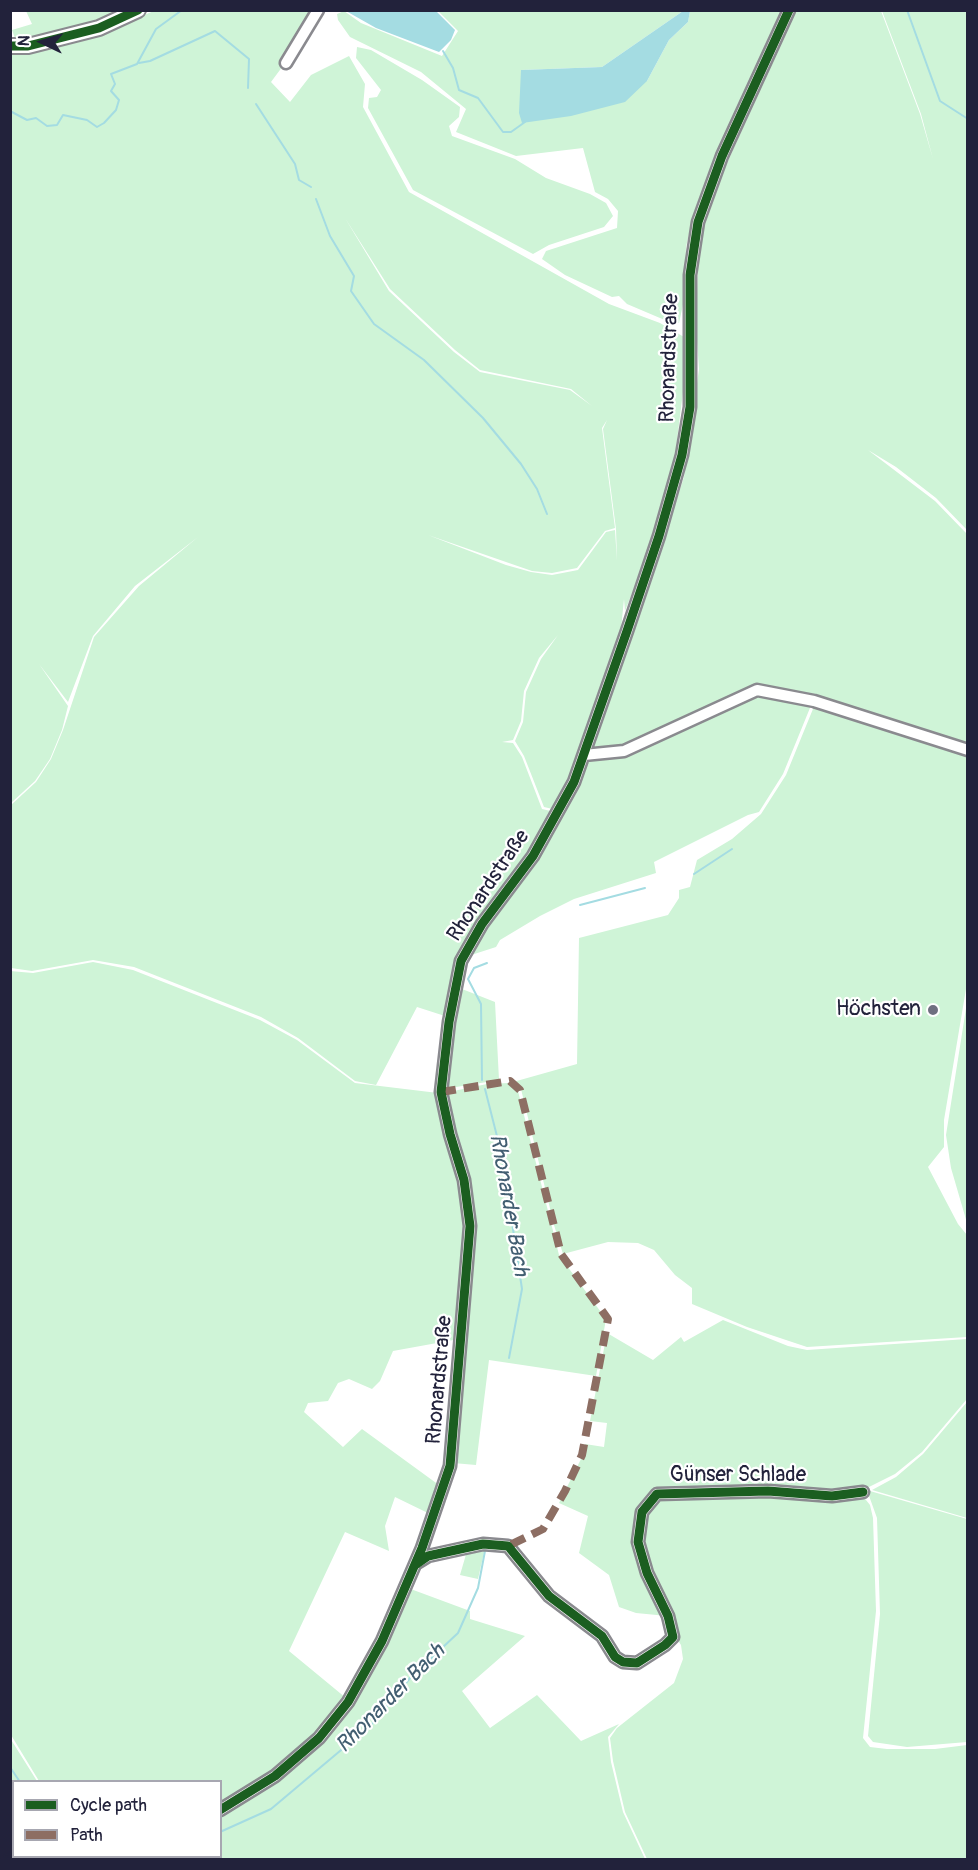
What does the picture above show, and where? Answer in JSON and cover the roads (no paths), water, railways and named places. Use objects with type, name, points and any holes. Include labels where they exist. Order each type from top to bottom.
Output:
[{"type":"main road","points":[[10,46],[27,45],[99,28],[138,10]]},
{"type":"street","points":[[286,63],[318,10]]},
{"type":"street","name":"Rhonardstraße","points":[[222,1809],[275,1776],[319,1738],[348,1702],[382,1641],[415,1565],[450,1466],[470,1226],[464,1180],[450,1134],[441,1092],[449,1022],[461,961],[482,924],[533,856],[574,782],[584,754],[659,536],[682,455],[690,407],[690,275],[698,222],[719,164],[789,10]]},
{"type":"street","points":[[584,754],[624,751],[758,690],[814,701],[968,750]]},
{"type":"street","name":"Günser Schlade","points":[[415,1565],[428,1556],[488,1545],[508,1546],[549,1596],[602,1636],[615,1657],[623,1662],[637,1663],[665,1646],[673,1637],[668,1616],[647,1573],[638,1542],[642,1512],[657,1494],[768,1491],[832,1496],[863,1492]]},
{"type":"water","points":[[346,11],[436,11],[455,30],[451,40],[439,52],[376,28]]},
{"type":"water","points":[[683,11],[690,11],[688,22],[669,40],[647,81],[625,102],[571,116],[522,123],[519,113],[521,70],[602,67]]},
{"type":"waterway","points":[[10,111],[27,120],[36,118],[47,126],[57,125],[63,115],[87,120],[97,127],[104,123],[116,110],[119,100],[111,91],[115,84],[111,74],[137,64],[156,29],[182,10]]},
{"type":"waterway","points":[[907,10],[940,101],[968,119]]},
{"type":"waterway","points":[[139,63],[150,61],[215,31],[249,59],[248,88]]},
{"type":"waterway","points":[[443,51],[453,68],[459,90],[478,98],[503,132],[511,132],[525,122]]},
{"type":"waterway","points":[[256,104],[295,164],[299,180],[311,187]]},
{"type":"waterway","points":[[316,199],[330,236],[354,276],[351,291],[374,324],[424,360],[483,418],[521,464],[537,489],[547,514]]},
{"type":"waterway","name":"Rhonarder Bach","points":[[694,874],[732,849]]},
{"type":"waterway","name":"Rhonarder Bach","points":[[580,905],[645,888]]},
{"type":"waterway","name":"Rhonarder Bach","points":[[482,1080],[481,1004],[468,979],[474,968],[487,963]]},
{"type":"waterway","name":"Rhonarder Bach","points":[[485,1089],[502,1156],[522,1289],[509,1358]]},
{"type":"waterway","name":"Rhonarder Bach","points":[[222,1831],[271,1809],[372,1724],[410,1678],[458,1633],[478,1588],[485,1551]]},
{"type":"waterway","points":[[10,1767],[19,1780]]},
{"type":"waterway","name":"Rhonarder Bach","points":[[161,1860],[164,1858]]},
{"type":"waterway","name":"Rhonarder Bach","points":[[133,1860],[143,1860]]},
{"type":"place","name":"Höchsten","points":[[933,1010]]}]
